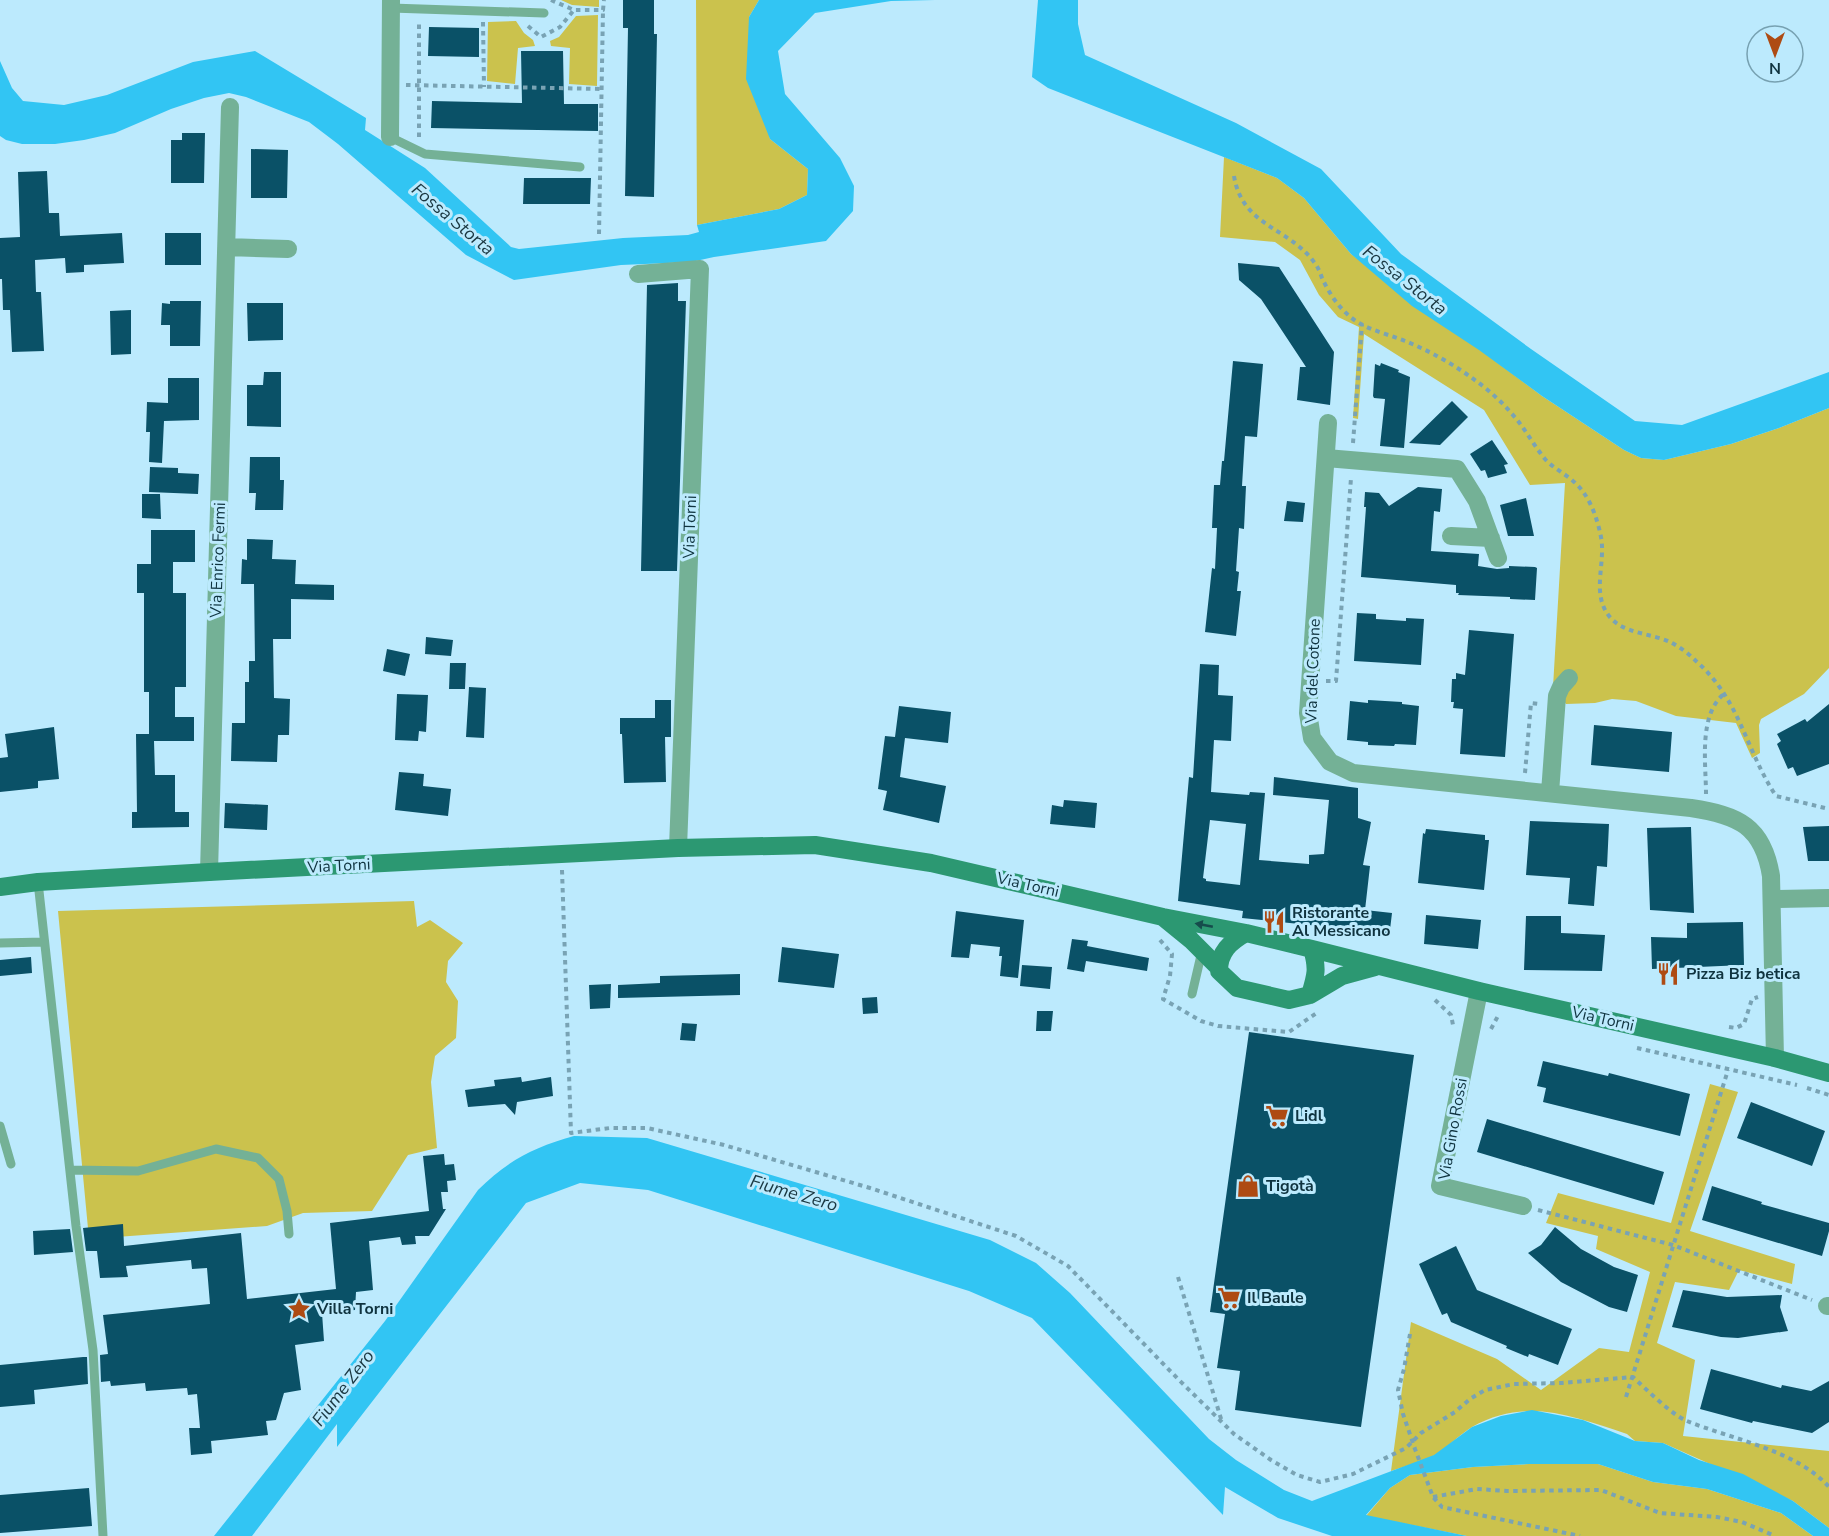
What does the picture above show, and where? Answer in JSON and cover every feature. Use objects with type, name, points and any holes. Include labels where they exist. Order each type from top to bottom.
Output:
[{"type":"main road","name":"Via Torni","points":[[0,887],[38,882],[209,872],[678,848],[814,844],[931,863],[1162,917],[1246,933],[1377,967],[1775,1058],[1829,1073]]},
{"type":"main road","name":"Via Torni","points":[[1162,917],[1202,951],[1237,988],[1289,1000],[1310,994],[1342,976],[1377,967]]},
{"type":"main road","points":[[1218,967],[1221,955],[1230,942],[1246,933]]},
{"type":"main road","points":[[1310,994],[1317,974],[1312,949]]},
{"type":"street","points":[[390,137],[391,4]]},
{"type":"street","name":"Via Enrico Fermi","points":[[209,872],[230,107]]},
{"type":"street","points":[[227,247],[288,249]]},
{"type":"street","name":"Via Torni","points":[[638,274],[700,269],[678,848]]},
{"type":"street","name":"Via del Cotone","points":[[1328,423],[1308,713],[1312,738],[1330,762],[1353,773],[1691,808],[1729,815],[1749,828],[1765,848],[1770,868],[1773,899],[1775,1058]]},
{"type":"street","points":[[1326,458],[1457,469],[1477,501],[1498,558]]},
{"type":"street","points":[[1451,536],[1491,538]]},
{"type":"street","points":[[1550,793],[1557,696],[1569,678]]},
{"type":"street","points":[[1773,899],[1829,898]]},
{"type":"street","name":"Via Gino Rossi","points":[[1479,991],[1440,1186],[1523,1206]]},
{"type":"lane","points":[[391,4],[420,8],[544,13]]},
{"type":"lane","points":[[390,137],[425,154],[580,167]]},
{"type":"lane","points":[[38,882],[70,1170],[93,1350],[103,1536]]},
{"type":"lane","points":[[0,943],[44,942]]},
{"type":"lane","points":[[1192,994],[1202,951]]},
{"type":"lane","points":[[0,1126],[11,1164]]},
{"type":"lane","points":[[70,1170],[138,1171],[216,1149],[258,1158],[279,1179],[287,1211],[289,1233]]},
{"type":"path","points":[[551,0],[574,10],[603,10]]},
{"type":"path","points":[[599,234],[604,0]]},
{"type":"path","points":[[420,8],[418,86],[420,152]]},
{"type":"path","points":[[483,10],[483,87]]},
{"type":"path","points":[[391,84],[602,90]]},
{"type":"path","points":[[1234,176],[1244,204],[1254,216],[1304,248],[1317,264],[1330,294],[1343,309],[1362,324],[1408,342],[1442,359],[1474,379],[1506,408],[1546,460],[1577,484],[1591,505],[1602,545],[1600,594],[1610,618],[1621,626],[1656,637],[1680,649],[1702,666],[1725,693],[1765,779],[1776,796],[1829,809]]},
{"type":"path","points":[[1321,680],[1336,681],[1362,324]]},
{"type":"path","points":[[1706,798],[1706,731],[1713,707],[1725,693]]},
{"type":"path","points":[[1525,780],[1531,703],[1547,704]]},
{"type":"path","points":[[562,869],[571,1133],[610,1128],[647,1128],[724,1145],[870,1188],[1016,1236],[1068,1266],[1234,1434],[1297,1475],[1320,1482],[1353,1474],[1406,1448],[1420,1433],[1485,1390],[1514,1384],[1632,1377],[1684,1420],[1753,1443],[1796,1462],[1829,1487]]},
{"type":"path","points":[[550,870],[574,869]]},
{"type":"path","points":[[1159,939],[1172,954],[1170,976],[1162,999],[1201,1021],[1218,1026],[1288,1032],[1327,1007]]},
{"type":"path","points":[[1726,1026],[1736,1028],[1744,1024],[1751,1001],[1759,997],[1759,993]]},
{"type":"path","points":[[1433,998],[1451,1015],[1455,1038],[1483,1044],[1499,1014],[1510,1017]]},
{"type":"path","points":[[1632,1046],[1829,1095]]},
{"type":"path","points":[[1626,1397],[1728,1070]]},
{"type":"path","points":[[1523,1206],[1673,1245],[1828,1306]]},
{"type":"path","points":[[1178,1277],[1222,1423]]},
{"type":"path","points":[[1410,1334],[1398,1390],[1412,1442],[1433,1497],[1442,1507],[1580,1536]]},
{"type":"path","points":[[1433,1497],[1476,1489],[1601,1490],[1660,1513],[1734,1520],[1775,1536]]},
{"type":"shaded area","points":[[561,0],[599,0],[599,7],[572,5]]},
{"type":"shaded area","points":[[696,0],[759,0],[749,17],[770,139],[808,169],[807,195],[779,209],[697,225]]},
{"type":"shaded area","points":[[598,15],[597,86],[569,84],[570,48],[551,46],[550,41],[559,37],[576,16]]},
{"type":"shaded area","points":[[516,21],[524,33],[533,40],[535,46],[518,48],[515,84],[487,81],[488,22]]},
{"type":"shaded area","points":[[1224,157],[1277,178],[1304,198],[1351,254],[1542,396],[1624,450],[1641,458],[1664,460],[1731,444],[1829,408],[1829,668],[1804,694],[1761,719],[1759,725],[1760,753],[1752,758],[1736,723],[1676,716],[1636,701],[1612,699],[1595,703],[1566,704],[1553,687],[1565,483],[1530,485],[1484,410],[1364,334],[1358,419],[1353,418],[1359,327],[1338,317],[1319,295],[1300,260],[1275,242],[1220,237]]},
{"type":"shaded area","points":[[414,901],[417,927],[430,920],[463,943],[448,961],[446,982],[458,1001],[456,1038],[435,1056],[431,1082],[437,1148],[408,1155],[372,1211],[303,1213],[267,1226],[89,1239],[58,911]]},
{"type":"shaded area","points":[[1710,1084],[1738,1092],[1690,1231],[1795,1264],[1792,1284],[1739,1270],[1729,1290],[1675,1282],[1657,1343],[1695,1360],[1683,1436],[1829,1451],[1829,1528],[1793,1501],[1663,1443],[1635,1441],[1627,1434],[1550,1412],[1531,1411],[1492,1418],[1472,1427],[1435,1455],[1391,1471],[1411,1322],[1497,1359],[1541,1390],[1599,1348],[1629,1352],[1650,1272],[1596,1249],[1598,1236],[1546,1223],[1558,1193],[1671,1223]]},
{"type":"shaded area","points":[[1598,1464],[1653,1482],[1707,1489],[1781,1513],[1813,1536],[1467,1536],[1366,1516],[1390,1488],[1410,1475],[1473,1467]]},
{"type":"water","name":"Fossa Storta","points":[[759,0],[935,0],[891,1],[815,13],[778,51],[785,94],[840,158],[854,186],[853,211],[826,241],[691,262],[621,265],[514,280],[466,255],[338,144],[309,122],[246,97],[229,93],[204,98],[171,109],[115,133],[84,140],[55,144],[22,144],[0,136],[0,61],[12,88],[23,101],[64,105],[107,95],[193,62],[255,51],[366,118],[365,130],[425,168],[511,247],[519,249],[623,238],[688,235],[699,232],[697,225],[779,209],[807,195],[808,169],[770,139],[746,79],[749,17]]},
{"type":"water","name":"Fossa Storta","points":[[1038,0],[1078,0],[1078,24],[1085,55],[1236,123],[1321,169],[1401,254],[1531,349],[1635,421],[1682,425],[1829,372],[1829,408],[1731,444],[1664,460],[1641,458],[1624,450],[1412,306],[1351,254],[1304,198],[1277,178],[1048,88],[1032,77]]},
{"type":"water","name":"Fiume Zero","points":[[574,1136],[647,1138],[990,1240],[1036,1263],[1070,1293],[1209,1439],[1236,1460],[1284,1490],[1312,1501],[1434,1455],[1472,1427],[1501,1416],[1532,1410],[1583,1420],[1635,1441],[1663,1443],[1699,1460],[1743,1474],[1793,1501],[1829,1528],[1829,1536],[1813,1536],[1781,1513],[1707,1489],[1653,1482],[1598,1464],[1473,1467],[1410,1475],[1390,1488],[1366,1515],[1467,1536],[1332,1536],[1278,1518],[1225,1487],[1223,1515],[1032,1318],[969,1291],[648,1190],[580,1183],[526,1203],[337,1447],[337,1424],[252,1536],[214,1536],[385,1321],[478,1190],[522,1156]]},
{"type":"building","points":[[623,0],[654,0],[654,34],[657,34],[654,197],[625,196],[628,28],[623,28]]},
{"type":"building","points":[[429,27],[479,28],[479,57],[428,56]]},
{"type":"building","points":[[521,51],[563,51],[564,104],[598,104],[598,131],[431,128],[432,101],[522,103]]},
{"type":"building","points":[[182,133],[205,133],[204,183],[171,183],[171,140],[182,140]]},
{"type":"building","points":[[251,149],[288,150],[287,198],[251,198]]},
{"type":"building","points":[[47,171],[49,213],[59,213],[60,236],[122,233],[124,263],[84,265],[84,272],[66,273],[65,258],[35,260],[36,292],[41,292],[44,351],[12,352],[10,310],[3,310],[0,238],[20,237],[18,172]]},
{"type":"building","points":[[524,178],[591,178],[590,204],[523,204]]},
{"type":"building","points":[[165,233],[201,233],[201,265],[165,265]]},
{"type":"building","points":[[1238,263],[1279,267],[1334,352],[1330,405],[1297,400],[1300,367],[1306,367],[1261,299],[1239,280]]},
{"type":"building","points":[[678,283],[678,301],[686,301],[677,571],[641,571],[647,285]]},
{"type":"building","points":[[170,301],[201,301],[200,346],[170,346],[170,325],[161,325],[162,303],[170,304]]},
{"type":"building","points":[[247,303],[283,303],[283,340],[248,341]]},
{"type":"building","points":[[131,310],[131,354],[111,355],[110,311]]},
{"type":"building","points":[[1233,361],[1263,364],[1257,437],[1245,436],[1242,486],[1246,486],[1244,529],[1239,528],[1236,571],[1239,572],[1237,591],[1241,591],[1236,636],[1205,632],[1212,568],[1215,569],[1217,528],[1212,528],[1214,485],[1220,485],[1222,461],[1224,461]]},
{"type":"building","points":[[1381,363],[1410,377],[1404,448],[1380,446],[1385,399],[1373,396],[1375,364],[1380,366]]},
{"type":"building","points":[[264,372],[281,372],[281,427],[247,426],[247,385],[263,385]]},
{"type":"building","points":[[168,378],[199,378],[199,420],[164,421],[162,463],[149,462],[150,432],[146,432],[147,402],[168,403]]},
{"type":"building","points":[[1452,401],[1468,417],[1440,445],[1409,443]]},
{"type":"building","points":[[1492,440],[1508,464],[1504,465],[1507,473],[1488,478],[1485,470],[1481,471],[1470,454]]},
{"type":"building","points":[[250,457],[280,457],[280,480],[284,480],[283,510],[255,510],[256,493],[249,493]]},
{"type":"building","points":[[150,467],[178,468],[178,473],[199,474],[198,494],[149,492]]},
{"type":"building","points":[[1418,487],[1442,489],[1440,512],[1434,511],[1431,551],[1479,554],[1478,566],[1497,569],[1509,568],[1509,566],[1535,567],[1537,568],[1535,600],[1458,595],[1456,585],[1361,577],[1365,492],[1379,493],[1389,506]]},
{"type":"building","points":[[142,494],[160,494],[161,519],[142,518]]},
{"type":"building","points":[[1526,498],[1534,536],[1508,536],[1500,505]]},
{"type":"building","points":[[1287,501],[1305,503],[1303,522],[1284,521]]},
{"type":"building","points":[[151,530],[195,530],[195,562],[173,562],[173,593],[186,593],[186,687],[175,687],[175,717],[194,717],[194,741],[154,741],[155,775],[175,775],[175,812],[189,812],[189,827],[132,828],[132,812],[137,812],[136,734],[149,734],[149,692],[144,692],[144,593],[137,593],[137,564],[151,564]]},
{"type":"building","points":[[247,539],[273,540],[272,559],[296,560],[295,584],[334,585],[334,600],[291,599],[291,639],[273,639],[274,698],[290,699],[289,735],[278,735],[277,762],[231,761],[232,723],[245,723],[245,682],[249,682],[249,661],[255,661],[254,584],[241,584],[242,559],[247,560]]},
{"type":"building","points":[[1357,613],[1376,614],[1376,619],[1406,621],[1406,618],[1424,619],[1421,665],[1354,661]]},
{"type":"building","points":[[1469,630],[1514,634],[1505,757],[1460,754],[1463,709],[1453,708],[1452,679],[1456,679],[1456,673],[1465,675]]},
{"type":"building","points":[[426,637],[453,640],[451,656],[425,654]]},
{"type":"building","points":[[387,649],[410,654],[405,676],[383,671]]},
{"type":"building","points":[[450,663],[466,663],[465,689],[449,689]]},
{"type":"building","points":[[1200,664],[1219,665],[1218,695],[1233,696],[1231,741],[1214,740],[1211,792],[1249,795],[1250,792],[1265,793],[1259,860],[1309,864],[1309,855],[1324,854],[1329,800],[1273,795],[1274,777],[1358,788],[1358,818],[1371,822],[1363,865],[1370,866],[1365,910],[1392,913],[1389,938],[1338,933],[1339,928],[1242,918],[1243,911],[1178,901],[1189,777],[1193,778]],"holes":[[[1210,820],[1246,824],[1240,885],[1206,881],[1203,878]]]},
{"type":"building","points":[[469,687],[486,688],[484,738],[466,737]]},
{"type":"building","points":[[397,694],[428,695],[426,732],[419,731],[418,741],[395,740]]},
{"type":"building","points":[[655,700],[671,700],[671,737],[665,737],[666,782],[624,783],[620,718],[655,718]]},
{"type":"building","points":[[1368,700],[1402,702],[1402,704],[1419,706],[1416,745],[1368,745],[1368,742],[1347,740],[1350,701],[1368,703]]},
{"type":"building","points":[[1829,704],[1829,764],[1797,776],[1793,767],[1788,769],[1777,744],[1781,741],[1777,734],[1805,719],[1807,722]]},
{"type":"building","points":[[899,706],[951,712],[948,743],[905,738],[900,777],[946,786],[939,823],[883,810],[887,791],[878,789],[885,736],[895,737]]},
{"type":"building","points":[[1594,725],[1672,732],[1669,772],[1591,765]]},
{"type":"building","points":[[54,727],[59,779],[38,781],[38,788],[0,792],[0,758],[8,757],[5,734]]},
{"type":"building","points":[[399,772],[424,774],[423,786],[451,789],[448,816],[395,810]]},
{"type":"building","points":[[1064,800],[1097,803],[1095,828],[1050,824],[1052,805],[1063,807]]},
{"type":"building","points":[[225,803],[268,805],[267,830],[224,828]]},
{"type":"building","points":[[1530,821],[1609,824],[1607,867],[1597,866],[1594,906],[1568,904],[1570,878],[1526,875]]},
{"type":"building","points":[[1829,826],[1829,861],[1808,861],[1803,827]]},
{"type":"building","points":[[1691,827],[1694,913],[1650,910],[1647,828]]},
{"type":"building","points":[[1426,829],[1485,835],[1485,840],[1489,840],[1484,890],[1418,883],[1423,833],[1425,834]]},
{"type":"building","points":[[956,911],[1024,920],[1018,978],[1000,976],[1002,956],[999,956],[1000,947],[971,944],[969,958],[951,957]]},
{"type":"building","points":[[1426,915],[1481,920],[1478,949],[1424,944]]},
{"type":"building","points":[[1526,916],[1561,916],[1561,933],[1605,935],[1602,971],[1524,970]]},
{"type":"building","points":[[1743,922],[1744,965],[1652,969],[1651,937],[1687,938],[1687,923]]},
{"type":"building","points":[[1072,939],[1088,941],[1087,946],[1149,958],[1147,971],[1086,961],[1084,972],[1067,969]]},
{"type":"building","points":[[782,947],[839,954],[834,988],[778,982]]},
{"type":"building","points":[[31,957],[32,973],[0,976],[0,960]]},
{"type":"building","points":[[1022,965],[1052,967],[1050,989],[1020,986]]},
{"type":"building","points":[[740,974],[740,995],[618,998],[618,985],[660,983],[660,976]]},
{"type":"building","points":[[611,984],[610,1008],[590,1009],[589,985]]},
{"type":"building","points":[[877,997],[878,1013],[863,1014],[862,998]]},
{"type":"building","points":[[1037,1011],[1053,1011],[1051,1031],[1036,1031]]},
{"type":"building","points":[[682,1023],[697,1024],[695,1041],[680,1040]]},
{"type":"building","points":[[1249,1032],[1414,1055],[1361,1427],[1235,1410],[1240,1371],[1217,1368],[1225,1314],[1210,1312]]},
{"type":"building","points":[[1543,1061],[1608,1076],[1609,1073],[1690,1094],[1680,1136],[1543,1102],[1546,1088],[1537,1086]]},
{"type":"building","points":[[521,1077],[522,1082],[551,1077],[553,1096],[517,1102],[515,1115],[505,1104],[468,1107],[465,1090],[495,1086],[494,1080]]},
{"type":"building","points":[[1751,1102],[1825,1131],[1812,1166],[1737,1138]]},
{"type":"building","points":[[1487,1119],[1664,1172],[1654,1205],[1477,1152]]},
{"type":"building","points":[[444,1154],[445,1165],[454,1164],[456,1180],[447,1181],[448,1192],[441,1192],[443,1209],[446,1209],[429,1236],[415,1236],[416,1244],[402,1245],[400,1237],[369,1241],[373,1290],[356,1292],[355,1310],[322,1313],[324,1341],[295,1345],[301,1390],[284,1393],[276,1420],[266,1421],[268,1435],[211,1441],[212,1453],[191,1455],[189,1428],[200,1428],[197,1394],[188,1395],[187,1388],[146,1391],[145,1383],[111,1386],[110,1381],[101,1382],[100,1355],[108,1354],[103,1315],[210,1304],[207,1268],[192,1269],[191,1260],[126,1266],[128,1277],[100,1278],[97,1251],[86,1251],[83,1228],[123,1224],[124,1246],[241,1233],[247,1299],[336,1289],[330,1223],[429,1211],[423,1156]]},
{"type":"building","points":[[1712,1186],[1762,1202],[1761,1204],[1829,1223],[1822,1256],[1702,1220]]},
{"type":"building","points":[[1555,1227],[1581,1249],[1614,1267],[1638,1275],[1627,1312],[1609,1307],[1561,1282],[1528,1253],[1541,1245]]},
{"type":"building","points":[[70,1229],[73,1252],[34,1255],[33,1231]]},
{"type":"building","points":[[1456,1246],[1477,1290],[1572,1329],[1558,1365],[1506,1348],[1507,1346],[1451,1322],[1447,1313],[1442,1315],[1419,1264]]},
{"type":"building","points":[[1683,1290],[1727,1297],[1782,1295],[1780,1307],[1788,1331],[1738,1338],[1721,1337],[1672,1327]]},
{"type":"building","points":[[87,1357],[88,1384],[34,1390],[35,1404],[0,1407],[0,1365]]},
{"type":"building","points":[[1711,1369],[1781,1388],[1782,1385],[1811,1391],[1829,1381],[1829,1422],[1812,1433],[1753,1421],[1752,1423],[1700,1409]]},
{"type":"building","points":[[89,1488],[92,1526],[0,1533],[0,1495]]},
{"type":"place","name":"Ristorante Al Messicano","points":[[1274,922]]},
{"type":"place","name":"Pizza Biz betica","points":[[1668,974]]},
{"type":"place","name":"Lidl","points":[[1277,1116]]},
{"type":"place","name":"Tigotà","points":[[1248,1186]]},
{"type":"place","name":"Il Baule","points":[[1229,1298]]},
{"type":"place","name":"Villa Torni","points":[[299,1309]]}]
